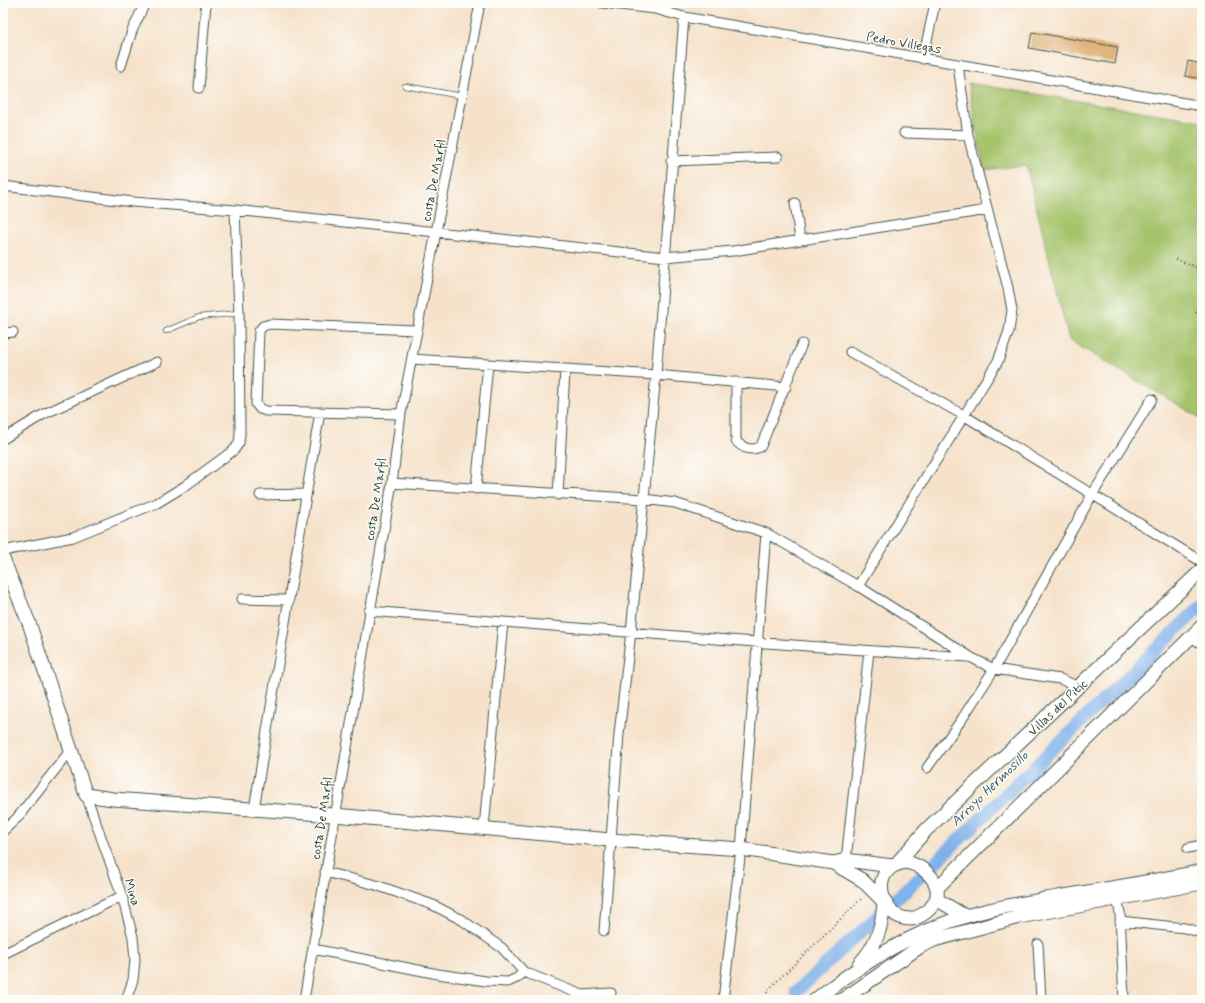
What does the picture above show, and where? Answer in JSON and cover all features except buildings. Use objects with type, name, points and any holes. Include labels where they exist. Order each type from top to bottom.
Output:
[{"type":"street","points":[[121,66],[132,31],[145,3]]},
{"type":"street","points":[[199,88],[206,3]]},
{"type":"street","name":"costa De Marfil","points":[[304,1000],[334,815],[392,483],[401,414],[480,3]]},
{"type":"street","name":"Pedro Villegas","points":[[602,3],[655,6],[684,17],[1202,106]]},
{"type":"street","points":[[924,59],[935,3]]},
{"type":"street","points":[[604,931],[619,734],[631,632],[656,375],[671,161],[684,17]]},
{"type":"street","points":[[858,586],[998,361],[1009,331],[1012,310],[1008,288],[968,135],[958,65]]},
{"type":"street","points":[[904,133],[968,135]]},
{"type":"street","points":[[671,161],[778,158]]},
{"type":"street","points":[[3,186],[133,202],[236,210],[664,257],[733,251],[987,210]]},
{"type":"street","points":[[795,203],[800,240]]},
{"type":"street","points":[[3,551],[73,537],[157,503],[185,486],[234,450],[239,443],[239,314],[236,210]]},
{"type":"street","points":[[401,414],[266,411],[260,409],[256,404],[259,331],[263,326],[270,324],[300,324],[416,330]]},
{"type":"street","points":[[3,333],[13,332]]},
{"type":"street","points":[[736,382],[736,441],[739,445],[751,450],[761,446],[802,344]]},
{"type":"street","points":[[850,352],[965,416],[1202,562]]},
{"type":"street","points":[[412,359],[656,375],[786,387]]},
{"type":"street","points":[[3,438],[44,414],[157,362]]},
{"type":"street","points":[[476,489],[488,364]]},
{"type":"street","points":[[558,495],[565,370]]},
{"type":"street","points":[[926,768],[962,718],[994,669],[1092,495],[1152,399]]},
{"type":"street","points":[[254,809],[287,600],[320,412]]},
{"type":"street","points":[[392,483],[558,495],[644,499],[675,503],[766,533],[858,586],[970,657],[994,669],[1060,680],[1079,687]]},
{"type":"street","points":[[260,495],[305,494]]},
{"type":"street","points":[[723,1000],[742,849],[759,644],[766,533]]},
{"type":"street","points":[[3,559],[29,623],[70,751],[86,795],[113,799],[334,815],[610,840],[742,849],[833,863],[846,860],[895,865],[906,862],[927,872],[935,898],[934,934]]},
{"type":"street","name":"Villas del Pitic","points":[[895,865],[927,829],[1202,570]]},
{"type":"street","points":[[242,598],[287,600]]},
{"type":"street","points":[[369,611],[759,644],[970,657]]},
{"type":"street","points":[[484,828],[503,622]]},
{"type":"street","points":[[895,865],[886,874],[882,882],[881,892],[887,907],[904,918],[917,917],[1202,626]]},
{"type":"street","points":[[1191,637],[1202,644]]},
{"type":"street","points":[[846,860],[869,651]]},
{"type":"street","points":[[3,831],[17,818],[70,751]]},
{"type":"street","name":"Mina","points":[[86,795],[122,896],[133,937],[135,960],[133,980],[126,1000]]},
{"type":"street","points":[[1188,848],[1202,845]]},
{"type":"street","points":[[833,863],[872,888],[917,942]]},
{"type":"street","points":[[325,872],[376,885],[433,906],[462,920],[502,948],[524,972],[582,995],[611,993]]},
{"type":"street","points":[[815,1000],[846,976],[889,949],[917,942],[934,934],[964,916],[1114,887],[1202,872]]},
{"type":"street","points":[[934,934],[1202,883]]},
{"type":"street","points":[[1114,887],[1118,900],[1120,921],[1124,1000]]},
{"type":"street","points":[[3,954],[122,896]]},
{"type":"street","points":[[935,898],[964,916]]},
{"type":"street","points":[[846,976],[867,956],[878,936],[887,907]]},
{"type":"street","points":[[1120,921],[1185,928],[1202,933]]},
{"type":"street","points":[[842,1000],[917,942]]},
{"type":"street","points":[[1038,944],[1041,1000]]},
{"type":"street","points":[[313,949],[438,974],[486,981],[508,982],[517,978],[524,972]]},
{"type":"lane","points":[[405,86],[462,96]]},
{"type":"lane","points":[[166,331],[199,317],[239,314]]},
{"type":"path","points":[[1176,260],[1200,269]]},
{"type":"path","points":[[1196,313],[1202,299]]},
{"type":"path","points":[[763,1000],[769,989],[872,888]]},
{"type":"green space","points":[[968,83],[1202,121],[1202,419],[1069,340],[1026,165],[984,170]]},
{"type":"waterway","name":"Arroyo Hermosillo","points":[[796,992],[937,861],[1202,605]]}]
